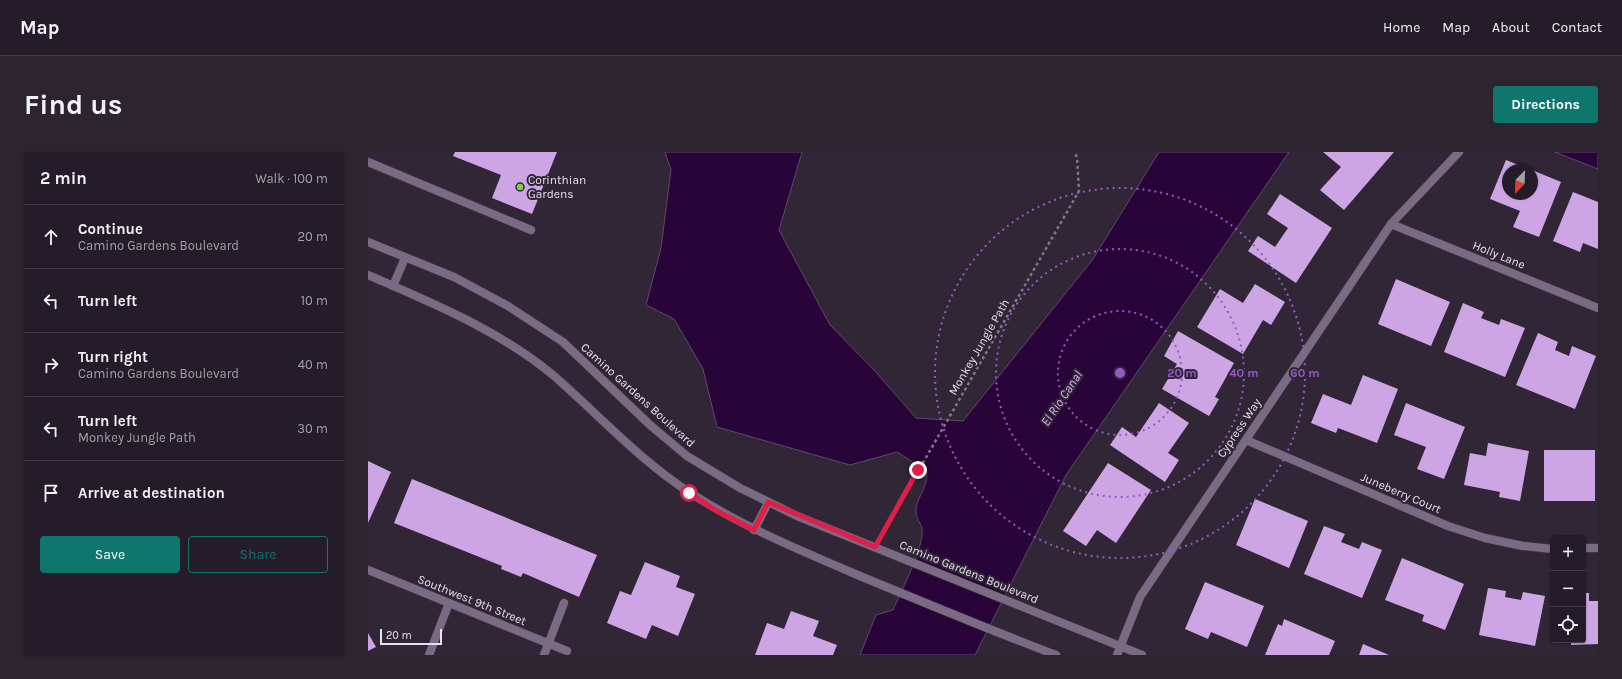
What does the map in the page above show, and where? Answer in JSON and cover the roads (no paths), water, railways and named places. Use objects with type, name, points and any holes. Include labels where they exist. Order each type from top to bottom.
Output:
[{"type":"street","name":"Cypress Way","points":[[1117,655],[1140,597],[1391,224],[1459,152]]},
{"type":"street","points":[[368,162],[531,230]]},
{"type":"street","name":"Holly Lane","points":[[1391,224],[1598,308]]},
{"type":"street","name":"Camino Gardens Boulevard","points":[[368,242],[454,277],[508,306],[563,342],[650,425],[688,456],[740,488],[768,502],[889,553],[1142,655]]},
{"type":"street","points":[[393,286],[405,258]]},
{"type":"street","points":[[368,275],[465,318],[517,348],[553,375],[654,468],[717,511],[754,530],[875,582],[1056,655]]},
{"type":"street","name":"Juneberry Court","points":[[1246,440],[1448,526],[1485,538],[1523,546],[1550,548]]},
{"type":"street","points":[[754,530],[768,502]]},
{"type":"street","points":[[1586,548],[1598,548]]},
{"type":"street","name":"Southwest 9th Street","points":[[368,570],[567,652]]},
{"type":"street","points":[[429,655],[449,603]]},
{"type":"street","points":[[544,655],[564,603]]},
{"type":"water","name":"El Rio Canal","points":[[665,152],[802,152],[779,230],[830,325],[874,370],[916,418],[963,421],[1093,259],[1159,152],[1289,152],[1066,475],[975,655],[860,655],[876,615],[893,610],[916,557],[920,546],[922,529],[917,517],[916,507],[926,483],[927,471],[897,452],[850,465],[717,427],[703,369],[674,319],[646,305],[661,248],[671,170]]},
{"type":"water","points":[[1555,152],[1598,152],[1598,169]]},
{"type":"place","name":"Corinthian Gardens","points":[[520,187]]}]
